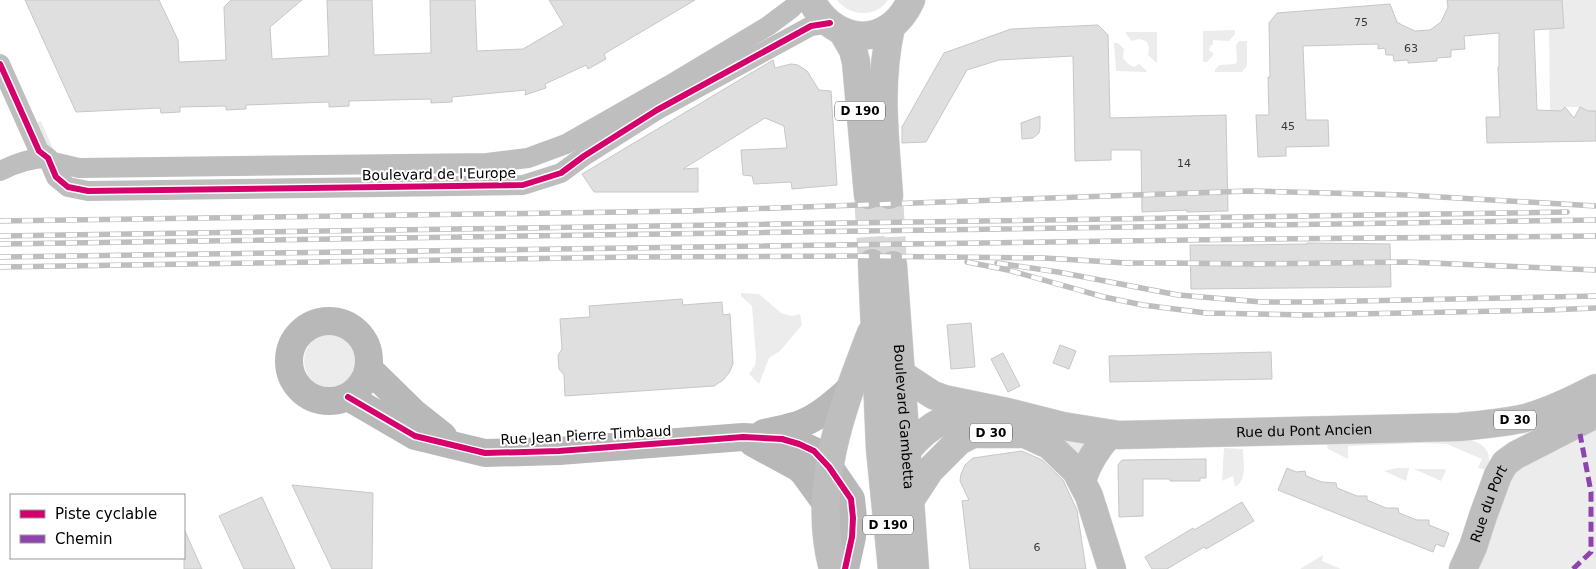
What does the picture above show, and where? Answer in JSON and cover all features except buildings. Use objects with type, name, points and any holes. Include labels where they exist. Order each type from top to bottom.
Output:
[{"type":"main road","points":[[811,0],[820,14],[836,27],[850,34],[867,36],[882,32],[891,27],[903,15],[911,0]]},
{"type":"main road","name":"D 190","points":[[836,27],[853,50],[878,195],[884,67],[891,27]]},
{"type":"main road","name":"Boulevard Gambetta","points":[[892,569],[880,449],[875,322],[883,264],[901,374],[915,569]]},
{"type":"main road","points":[[833,569],[828,554],[825,502],[829,467],[848,391],[875,322]]},
{"type":"main road","name":"Rue du Pont Ancien","points":[[901,374],[933,395],[944,399],[1109,435],[1459,427],[1522,418],[1582,396],[1596,388]]},
{"type":"main road","name":"Rue du Pont Ancien","points":[[884,482],[906,452],[926,430],[945,419],[956,415],[1007,412]]},
{"type":"main road","name":"Rue du Port","points":[[1463,569],[1474,547],[1483,516],[1502,466],[1509,460],[1591,419]]},
{"type":"main road","name":"D 30","points":[[1459,427],[1471,429],[1479,433],[1491,443],[1497,453],[1498,475]]},
{"type":"main road","name":"D 30","points":[[911,499],[930,470],[959,441],[973,434],[1025,434],[1049,445],[1069,462],[1082,480]]},
{"type":"main road","points":[[1109,435],[1088,462],[1082,480],[1089,496],[1112,569]]},
{"type":"street","name":"Boulevard de l'Europe","points":[[49,159],[79,168],[487,163],[528,158],[573,140],[668,86],[768,26],[792,8],[799,0]]},
{"type":"street","name":"Boulevard de l'Europe","points":[[49,159],[56,177],[68,187],[88,191],[523,185],[561,173],[584,156],[657,110],[812,26],[836,27]]},
{"type":"street","points":[[0,64],[49,159]]},
{"type":"street","points":[[657,110],[657,103],[668,86]]},
{"type":"street","points":[[561,173],[561,161],[573,140],[586,145],[584,156]]},
{"type":"street","points":[[1,160],[20,162],[37,158],[49,159]]},
{"type":"street","points":[[332,320],[348,326],[361,336],[367,346],[369,369],[365,380],[358,390],[348,397],[336,401],[323,401],[310,397],[300,389],[292,378],[288,356],[292,344],[296,336],[312,324],[332,320]]},
{"type":"street","name":"Rue Jean Pierre Timbaud","points":[[369,369],[414,413],[454,445]]},
{"type":"street","name":"Rue Jean Pierre Timbaud","points":[[743,438],[801,424],[830,407],[848,391]]},
{"type":"street","name":"Rue Jean Pierre Timbaud","points":[[348,397],[415,436],[485,453],[559,451],[743,438],[782,440],[800,444],[814,451],[829,467],[852,499],[852,537],[845,569]]},
{"type":"street","points":[[743,438],[799,468],[825,502]]},
{"type":"shaded area","points":[[837,0],[888,0],[874,11],[857,13],[844,7]]},
{"type":"shaded area","points":[[1562,0],[1596,0],[1596,111],[1588,111],[1580,107],[1565,107],[1561,111],[1550,110],[1549,29],[1564,28]]},
{"type":"shaded area","points":[[1235,30],[1235,34],[1229,41],[1213,40],[1213,45],[1211,45],[1209,50],[1214,54],[1207,62],[1203,62],[1203,31]]},
{"type":"shaded area","points":[[1126,32],[1157,32],[1157,63],[1148,55],[1149,47],[1146,41],[1139,39],[1132,41]]},
{"type":"shaded area","points":[[1239,41],[1247,41],[1247,66],[1242,72],[1215,72],[1219,65],[1235,64],[1237,62],[1236,46]]},
{"type":"shaded area","points":[[1114,43],[1118,43],[1124,49],[1123,58],[1128,64],[1134,67],[1139,64],[1147,71],[1116,71]]},
{"type":"shaded area","points":[[41,121],[53,149],[48,151],[36,123]]},
{"type":"shaded area","points":[[741,293],[759,294],[781,313],[792,316],[800,314],[802,325],[780,351],[769,358],[759,384],[749,374],[755,365],[756,358],[752,306],[741,296]]},
{"type":"shaded area","points":[[326,333],[338,333],[348,337],[356,345],[360,361],[356,377],[348,385],[338,389],[326,389],[316,385],[308,377],[304,367],[304,355],[308,345],[316,337]]},
{"type":"shaded area","points":[[1596,425],[1596,569],[1472,569],[1514,467]]},
{"type":"shaded area","points":[[1052,432],[1090,440],[1081,458]]},
{"type":"shaded area","points":[[1342,436],[1464,438],[1477,442],[1485,448],[1488,452],[1489,463],[1487,470],[1478,468],[1482,459],[1447,444],[1422,443],[1348,446],[1348,459],[1328,449],[1327,444],[1342,444]]},
{"type":"shaded area","points":[[1224,448],[1243,449],[1242,480],[1235,487],[1233,476],[1222,481]]},
{"type":"shaded area","points":[[1409,468],[1406,481],[1384,471]]},
{"type":"shaded area","points":[[1414,469],[1444,469],[1446,470],[1441,481]]},
{"type":"shaded area","points":[[1323,555],[1322,561],[1341,569],[1300,569]]},
{"type":"tunnel","points":[[868,195],[872,263]]},
{"type":"tunnel","points":[[889,195],[893,265]]},
{"type":"railway","points":[[0,221],[689,211],[1249,191],[1406,195],[1596,206]]},
{"type":"railway","points":[[0,236],[1567,212]]},
{"type":"railway","points":[[0,244],[1596,220]]},
{"type":"railway","points":[[0,257],[1596,236]]},
{"type":"railway","points":[[0,267],[633,257],[855,256],[1044,258],[1127,263],[1407,262],[1596,270]]},
{"type":"railway","points":[[967,262],[1008,270],[1104,297],[1143,305],[1206,313],[1307,315],[1596,308]]},
{"type":"railway","points":[[997,263],[1058,272],[1178,295],[1262,302],[1596,296]]},
{"type":"marked path","points":[[1573,569],[1591,552],[1591,492],[1580,434]]},
{"type":"cycle path","points":[[0,64],[39,151],[48,158],[56,177],[68,187],[88,191],[523,185],[561,173],[584,156],[657,110],[811,26],[830,23]]},
{"type":"cycle path","points":[[348,397],[415,436],[485,453],[559,451],[743,437],[782,439],[799,444],[814,451],[829,467],[851,499],[852,537],[845,569]]}]
